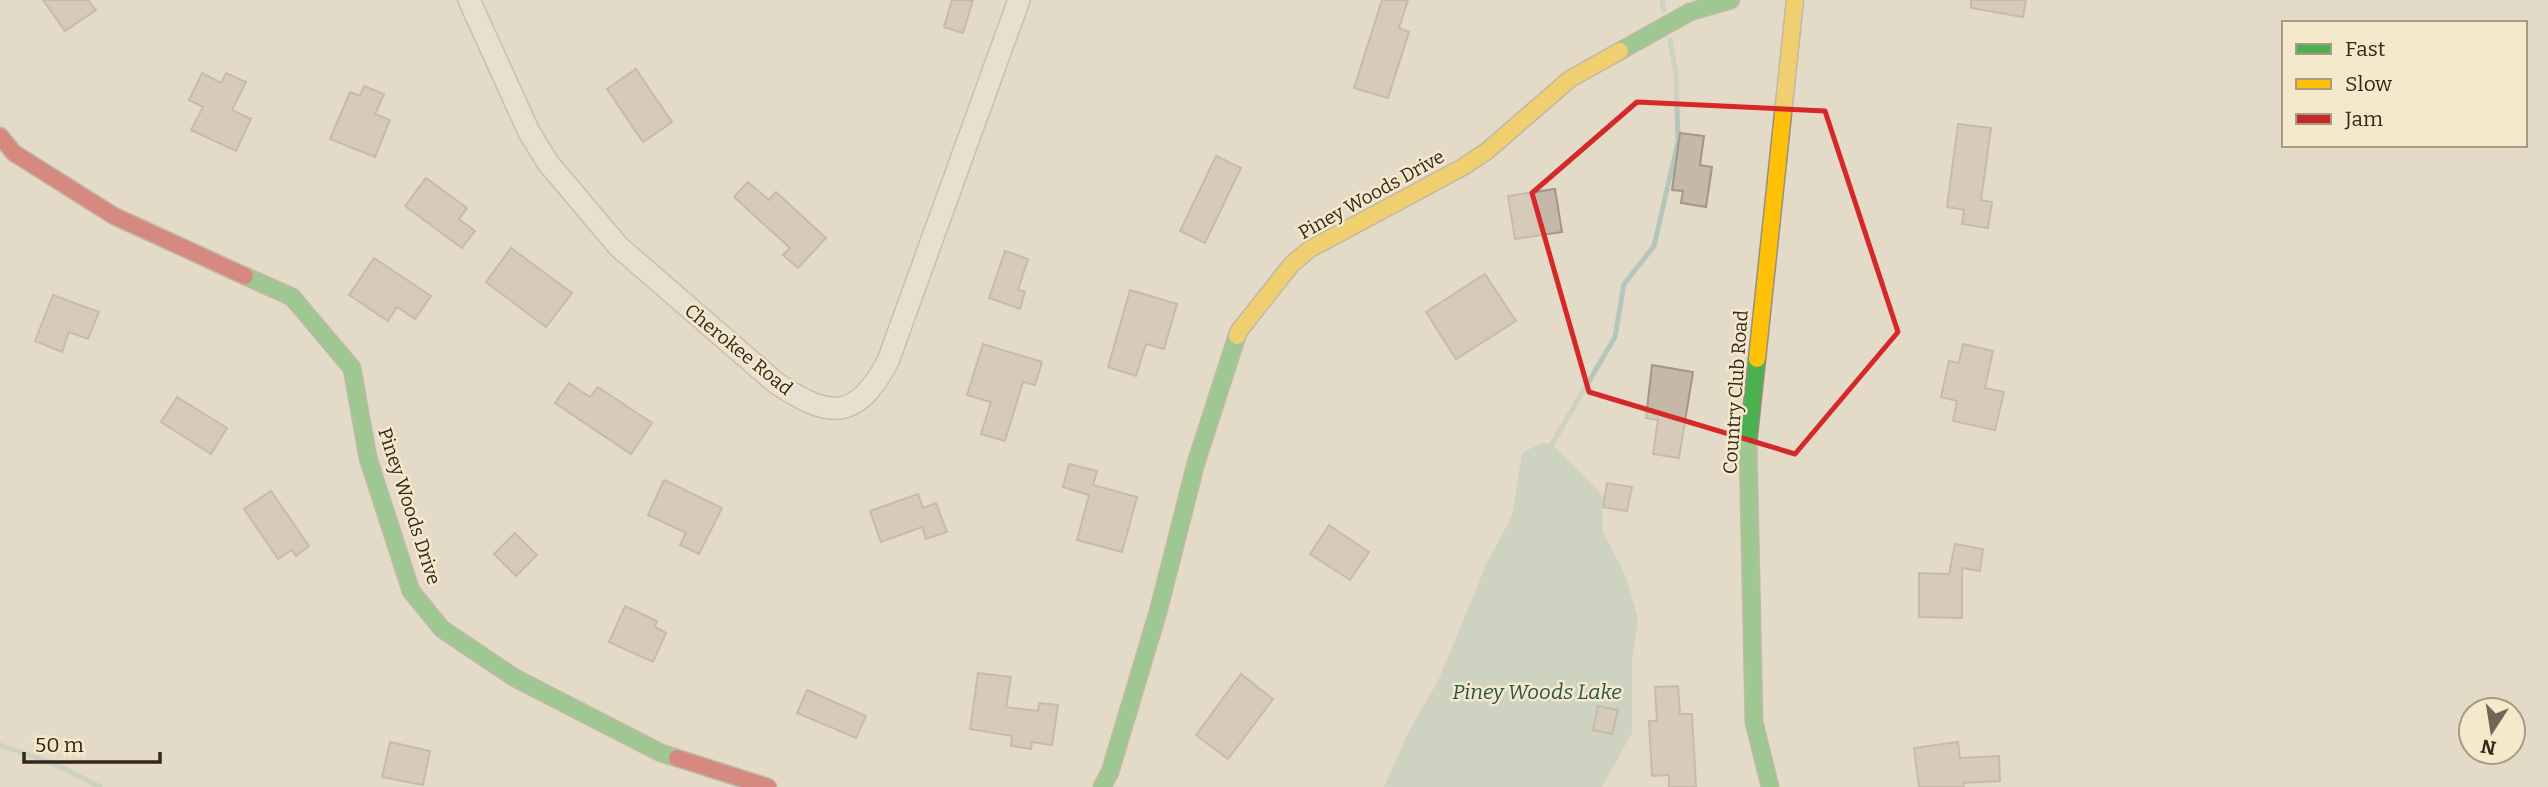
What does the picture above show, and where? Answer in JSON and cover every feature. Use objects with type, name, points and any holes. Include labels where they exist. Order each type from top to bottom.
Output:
[{"type":"street","name":"Cherokee Road","points":[[469,0],[529,132],[548,163],[619,247],[768,376],[803,401],[822,409],[848,406],[857,401],[878,380],[888,361],[1019,0]]},
{"type":"street","name":"Piney Woods Drive","points":[[1102,787],[1110,772],[1158,611],[1196,463],[1239,331],[1292,264],[1310,249],[1441,179],[1487,151],[1570,79],[1690,12],[1731,0]]},
{"type":"street","name":"Country Club Road","points":[[1770,787],[1754,722],[1748,443],[1795,0]]},
{"type":"street","name":"Piney Woods Drive","points":[[0,136],[14,153],[114,216],[292,297],[352,369],[368,458],[411,591],[442,629],[515,678],[661,753],[768,787]]},
{"type":"highlighted area","points":[[1637,102],[1825,111],[1898,332],[1795,454],[1589,392],[1532,193]]},
{"type":"water","name":"Piney Woods Lake","points":[[1543,442],[1555,447],[1603,496],[1602,530],[1626,577],[1638,619],[1632,660],[1632,733],[1602,787],[1384,787],[1408,733],[1438,681],[1487,563],[1512,516],[1522,453]]},
{"type":"building","points":[[43,0],[88,0],[96,10],[65,31]]},
{"type":"building","points":[[952,0],[973,0],[963,33],[944,27]]},
{"type":"building","points":[[1382,0],[1408,0],[1399,28],[1409,32],[1388,98],[1354,88]]},
{"type":"building","points":[[1971,0],[2026,0],[2023,17],[1971,8]]},
{"type":"building","points":[[636,69],[672,122],[643,142],[607,89]]},
{"type":"building","points":[[202,73],[221,83],[226,73],[246,82],[232,110],[251,119],[236,151],[191,130],[203,107],[189,100]]},
{"type":"building","points":[[364,86],[384,94],[375,114],[390,120],[375,157],[330,139],[350,92],[360,96]]},
{"type":"building","points":[[1958,124],[1991,128],[1981,200],[1992,202],[1988,228],[1962,224],[1964,210],[1947,207]]},
{"type":"building","points":[[1680,133],[1704,136],[1700,165],[1712,167],[1706,207],[1681,203],[1683,191],[1672,190]]},
{"type":"building","points":[[1216,156],[1241,168],[1205,243],[1180,231]]},
{"type":"building","points":[[426,178],[467,208],[459,219],[475,231],[462,248],[405,206]]},
{"type":"building","points":[[748,182],[769,200],[776,192],[826,238],[798,268],[783,255],[790,248],[734,197]]},
{"type":"building","points":[[1555,189],[1562,232],[1515,239],[1508,196]]},
{"type":"building","points":[[511,248],[572,293],[546,327],[486,282]]},
{"type":"building","points":[[1005,251],[1028,259],[1018,290],[1025,292],[1020,309],[989,298]]},
{"type":"building","points":[[374,258],[431,296],[415,319],[397,307],[388,321],[349,295]]},
{"type":"building","points":[[1485,274],[1516,321],[1456,359],[1426,312]]},
{"type":"building","points":[[1130,290],[1177,304],[1164,349],[1146,344],[1136,376],[1108,367]]},
{"type":"building","points":[[53,295],[99,312],[88,339],[69,332],[62,352],[35,341]]},
{"type":"building","points":[[983,344],[1042,362],[1035,385],[1023,382],[1005,441],[981,434],[991,402],[967,395]]},
{"type":"building","points":[[1963,344],[1993,351],[1985,388],[2004,392],[1995,430],[1953,421],[1957,401],[1941,397],[1949,361],[1959,363]]},
{"type":"building","points":[[1652,365],[1693,372],[1679,458],[1653,454],[1658,420],[1646,418]]},
{"type":"building","points":[[569,383],[590,397],[598,387],[652,423],[631,454],[555,403]]},
{"type":"building","points":[[177,397],[227,428],[211,454],[161,422]]},
{"type":"building","points":[[1069,464],[1097,471],[1093,485],[1137,497],[1122,552],[1077,540],[1089,495],[1063,487]]},
{"type":"building","points":[[664,480],[722,508],[699,554],[680,545],[686,533],[648,515]]},
{"type":"building","points":[[1607,483],[1632,487],[1627,511],[1603,507]]},
{"type":"building","points":[[271,491],[309,546],[296,556],[292,550],[278,559],[244,509]]},
{"type":"building","points":[[918,494],[923,508],[936,503],[947,532],[926,539],[922,527],[881,542],[870,511]]},
{"type":"building","points":[[1329,525],[1369,552],[1350,580],[1310,554]]},
{"type":"building","points":[[515,533],[537,555],[516,576],[494,554]]},
{"type":"building","points":[[1955,544],[1983,549],[1980,571],[1962,568],[1962,618],[1919,617],[1919,573],[1949,574]]},
{"type":"building","points":[[625,606],[657,621],[655,627],[666,633],[653,662],[609,642]]},
{"type":"building","points":[[978,673],[1011,677],[1006,707],[1038,711],[1039,703],[1058,705],[1052,745],[1032,742],[1031,749],[1011,746],[1012,736],[970,729]]},
{"type":"building","points":[[1241,674],[1273,699],[1228,759],[1196,735]]},
{"type":"building","points":[[1678,686],[1680,714],[1692,714],[1696,787],[1669,787],[1669,775],[1652,776],[1649,721],[1657,721],[1655,687]]},
{"type":"building","points":[[807,690],[866,716],[856,738],[797,713]]},
{"type":"building","points":[[1598,706],[1618,710],[1612,734],[1593,730]]},
{"type":"building","points":[[390,742],[430,751],[423,785],[382,777]]},
{"type":"building","points":[[1958,742],[1960,758],[1999,756],[2000,781],[1963,783],[1964,787],[1919,787],[1914,748]]},
{"type":"waterway","points":[[1662,0],[1664,10]]},
{"type":"waterway","points":[[1551,446],[1615,337],[1624,284],[1654,246],[1678,142],[1676,72],[1670,40]]},
{"type":"waterway","points":[[0,745],[55,764],[100,787]]},
{"type":"traffic: fast","points":[[1620,51],[1690,12],[1731,0]]},
{"type":"traffic: fast","points":[[245,276],[292,297],[352,368],[368,458],[411,591],[442,629],[515,678],[661,753],[677,758]]},
{"type":"traffic: fast","points":[[1102,787],[1110,772],[1158,612],[1196,463],[1237,336]]},
{"type":"traffic: fast","points":[[1757,359],[1748,443],[1754,722],[1770,787]]},
{"type":"traffic: slow","points":[[1757,359],[1795,0]]},
{"type":"traffic: slow","points":[[1237,336],[1292,264],[1310,249],[1463,167],[1487,151],[1570,79],[1620,51]]},
{"type":"traffic: jam","points":[[0,136],[14,153],[114,216],[245,276]]},
{"type":"traffic: jam","points":[[677,758],[768,787]]}]
